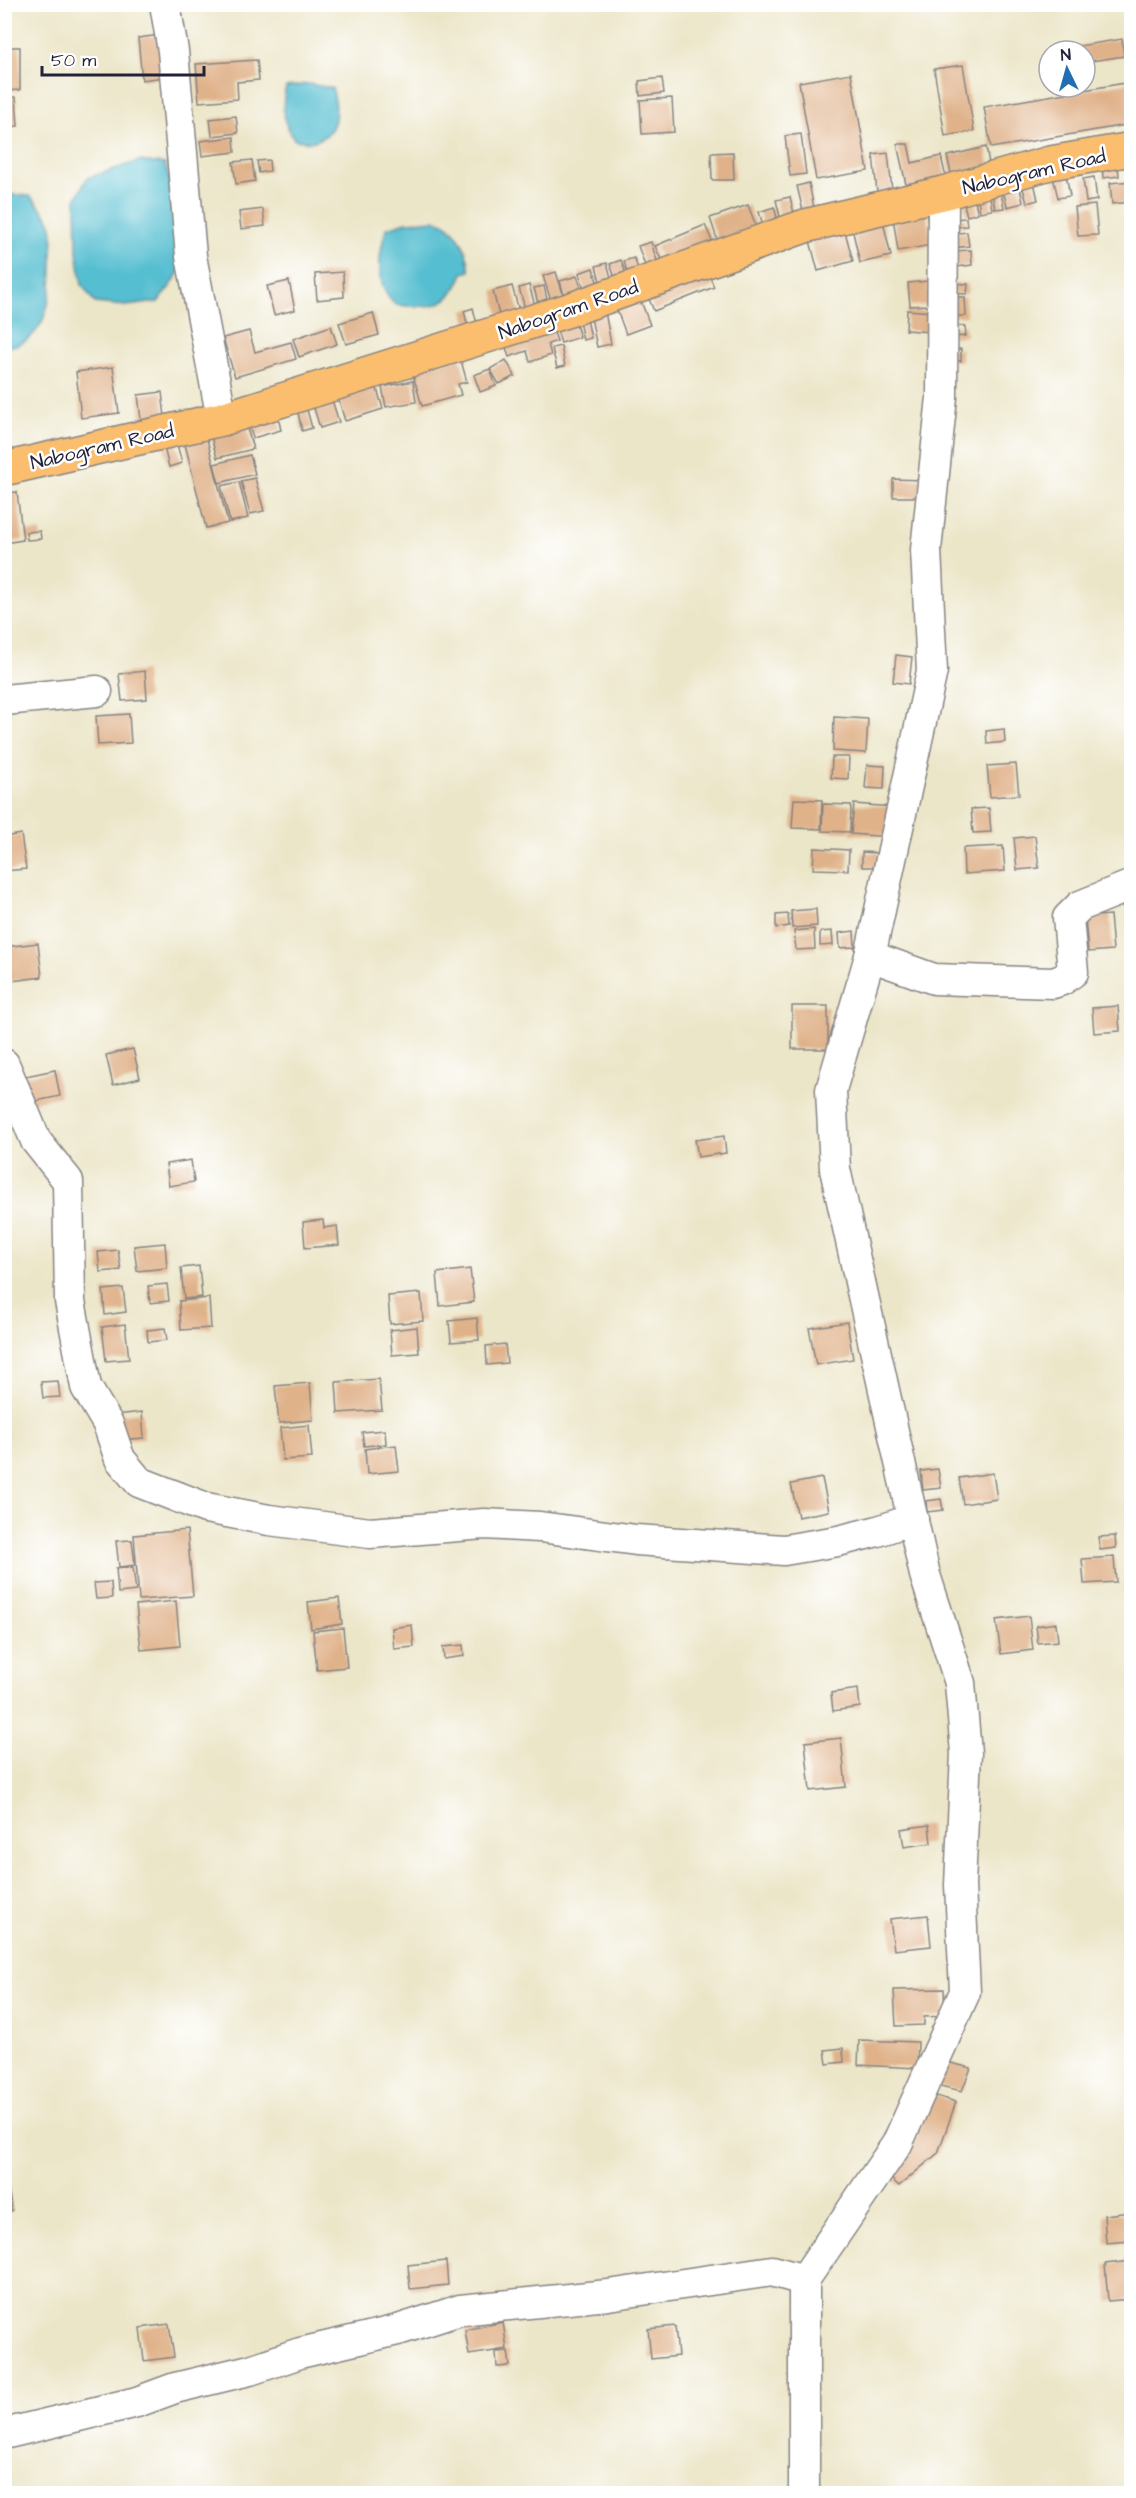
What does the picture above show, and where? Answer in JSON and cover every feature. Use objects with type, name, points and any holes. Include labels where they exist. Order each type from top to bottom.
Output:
[{"type":"main road","name":"Nabogram Road","points":[[4,469],[222,419],[569,310],[805,226],[943,193],[1050,163],[1131,149]]},
{"type":"street","points":[[165,4],[173,51],[191,256],[222,419]]},
{"type":"street","points":[[804,2493],[804,2280],[897,2144],[965,1992],[960,1885],[966,1753],[960,1683],[925,1575],[835,1169],[831,1090],[870,956],[932,671],[926,550],[942,397],[943,193]]},
{"type":"street","points":[[4,700],[97,691]]},
{"type":"street","points":[[870,956],[934,979],[1053,983],[1073,972],[1068,918],[1080,906],[1131,885]]},
{"type":"street","points":[[4,1064],[36,1141],[68,1181],[70,1301],[86,1387],[108,1424],[120,1459],[139,1482],[206,1508],[269,1520],[370,1533],[484,1524],[540,1527],[636,1540],[784,1550],[878,1531],[914,1519]]},
{"type":"street","points":[[4,2434],[136,2402],[175,2388],[250,2370],[300,2353],[398,2330],[460,2310],[608,2295],[772,2271],[804,2280]]},
{"type":"water","points":[[308,84],[332,88],[336,111],[333,126],[329,132],[310,142],[295,140],[287,128],[283,109],[286,87]]},
{"type":"water","points":[[139,161],[165,164],[175,198],[182,265],[174,281],[158,302],[126,306],[95,303],[82,285],[77,252],[76,199],[87,178]]},
{"type":"water","points":[[5,194],[30,196],[48,218],[53,236],[51,283],[46,312],[40,325],[31,336],[20,344],[5,347]]},
{"type":"water","points":[[437,220],[451,228],[461,240],[470,271],[463,273],[452,294],[438,304],[396,305],[389,298],[381,279],[380,259],[387,228],[407,222]]},
{"type":"building","points":[[160,35],[165,77],[142,80],[138,38]]},
{"type":"building","points":[[1122,39],[1124,56],[1097,60],[1097,43]]},
{"type":"building","points":[[4,47],[20,47],[20,90],[4,91]]},
{"type":"building","points":[[257,60],[259,80],[237,82],[238,99],[199,102],[196,64]]},
{"type":"building","points":[[963,65],[974,131],[945,136],[934,69]]},
{"type":"building","points":[[851,73],[868,171],[816,180],[799,82]]},
{"type":"building","points":[[662,78],[664,93],[640,96],[639,81]]},
{"type":"building","points":[[1131,82],[1131,124],[991,148],[984,107],[1037,98],[1097,99],[1097,88]]},
{"type":"building","points":[[16,97],[18,126],[4,127],[4,98]]},
{"type":"building","points":[[672,98],[674,132],[642,134],[640,100]]},
{"type":"building","points":[[236,116],[238,133],[212,136],[210,119]]},
{"type":"building","points":[[801,134],[806,174],[790,176],[785,136]]},
{"type":"building","points":[[234,137],[235,152],[202,156],[200,141]]},
{"type":"building","points":[[897,144],[908,144],[912,163],[941,156],[946,178],[907,189]]},
{"type":"building","points":[[986,147],[990,169],[952,177],[947,156]]},
{"type":"building","points":[[733,152],[734,180],[712,180],[711,153]]},
{"type":"building","points":[[888,153],[892,190],[877,192],[873,155]]},
{"type":"building","points":[[252,160],[255,181],[236,184],[233,162]]},
{"type":"building","points":[[269,160],[270,171],[259,173],[257,161]]},
{"type":"building","points":[[1118,165],[1119,176],[1103,178],[1102,166]]},
{"type":"building","points":[[1066,174],[1070,196],[1058,198],[1053,177]]},
{"type":"building","points":[[1094,177],[1097,200],[1086,202],[1083,179]]},
{"type":"building","points":[[1131,181],[1131,202],[1112,204],[1110,183]]},
{"type":"building","points":[[1034,182],[1038,200],[1027,203],[1022,185]]},
{"type":"building","points":[[809,183],[814,208],[803,211],[797,186]]},
{"type":"building","points":[[1020,187],[1023,203],[1007,207],[1003,190]]},
{"type":"building","points":[[1001,192],[1004,208],[995,209],[992,193]]},
{"type":"building","points":[[990,196],[992,210],[980,212],[978,199]]},
{"type":"building","points":[[790,197],[795,217],[781,221],[776,200]]},
{"type":"building","points":[[974,197],[978,213],[967,216],[963,200]]},
{"type":"building","points":[[748,205],[758,231],[719,245],[710,218]]},
{"type":"building","points":[[1095,205],[1098,235],[1078,236],[1075,207]]},
{"type":"building","points":[[774,207],[778,221],[763,225],[759,212]]},
{"type":"building","points":[[263,209],[265,226],[241,229],[239,212]]},
{"type":"building","points":[[926,211],[932,245],[898,251],[893,217]]},
{"type":"building","points":[[966,218],[967,226],[953,227],[952,219]]},
{"type":"building","points":[[883,221],[891,256],[860,263],[852,228]]},
{"type":"building","points":[[705,225],[714,245],[664,266],[655,246]]},
{"type":"building","points":[[844,228],[853,261],[818,271],[809,237]]},
{"type":"building","points":[[967,232],[969,246],[954,248],[952,234]]},
{"type":"building","points":[[651,242],[658,264],[646,268],[638,246]]},
{"type":"building","points":[[971,250],[972,265],[957,267],[955,251]]},
{"type":"building","points":[[634,258],[639,271],[628,275],[624,261]]},
{"type":"building","points":[[621,260],[627,277],[616,281],[610,264]]},
{"type":"building","points":[[607,263],[612,281],[601,285],[596,266]]},
{"type":"building","points":[[706,267],[714,287],[654,311],[646,292]]},
{"type":"building","points":[[593,268],[599,288],[585,292],[579,273]]},
{"type":"building","points":[[343,272],[344,297],[317,300],[315,274]]},
{"type":"building","points":[[556,272],[565,300],[552,304],[543,276]]},
{"type":"building","points":[[577,276],[583,293],[565,299],[560,281]]},
{"type":"building","points":[[289,281],[295,310],[274,315],[267,286]]},
{"type":"building","points":[[928,281],[929,305],[910,306],[908,283]]},
{"type":"building","points":[[952,283],[968,284],[967,294],[951,293]]},
{"type":"building","points":[[529,285],[536,309],[526,312],[519,288]]},
{"type":"building","points":[[512,286],[520,314],[500,319],[493,291]]},
{"type":"building","points":[[544,286],[548,304],[539,307],[534,288]]},
{"type":"building","points":[[639,296],[650,325],[626,334],[615,305]]},
{"type":"building","points":[[951,297],[965,297],[966,316],[951,316]]},
{"type":"building","points":[[604,306],[611,344],[597,347],[589,308]]},
{"type":"building","points":[[473,308],[477,324],[468,327],[464,311]]},
{"type":"building","points":[[907,310],[932,312],[930,332],[906,330]]},
{"type":"building","points":[[373,313],[379,335],[346,344],[339,323]]},
{"type":"building","points":[[574,318],[580,337],[561,343],[555,324]]},
{"type":"building","points":[[587,319],[591,338],[583,340],[579,321]]},
{"type":"building","points":[[331,326],[337,344],[299,357],[293,339]]},
{"type":"building","points":[[552,326],[557,341],[548,344],[551,355],[530,362],[527,351],[509,357],[504,341]]},
{"type":"building","points":[[965,326],[966,336],[953,337],[952,327]]},
{"type":"building","points":[[249,331],[255,352],[291,342],[296,359],[235,377],[223,338]]},
{"type":"building","points":[[561,346],[565,366],[557,368],[552,348]]},
{"type":"building","points":[[961,349],[961,361],[949,361],[949,350]]},
{"type":"building","points":[[460,357],[467,382],[458,384],[461,395],[422,406],[412,371]]},
{"type":"building","points":[[506,360],[515,376],[499,384],[490,369]]},
{"type":"building","points":[[113,367],[119,413],[81,418],[76,372]]},
{"type":"building","points":[[490,369],[496,386],[480,392],[474,375]]},
{"type":"building","points":[[413,381],[416,402],[386,407],[382,387]]},
{"type":"building","points":[[375,382],[383,409],[345,421],[337,394]]},
{"type":"building","points":[[162,392],[165,417],[141,420],[138,395]]},
{"type":"building","points":[[332,400],[339,422],[320,428],[313,405]]},
{"type":"building","points":[[306,406],[312,428],[302,431],[297,408]]},
{"type":"building","points":[[278,417],[281,430],[253,438],[249,425]]},
{"type":"building","points":[[247,428],[253,449],[217,458],[211,437]]},
{"type":"building","points":[[175,437],[182,463],[169,467],[162,440]]},
{"type":"building","points":[[207,439],[228,523],[206,528],[185,444]]},
{"type":"building","points":[[250,455],[255,474],[219,483],[214,464]]},
{"type":"building","points":[[255,478],[264,511],[250,514],[241,481]]},
{"type":"building","points":[[893,479],[922,480],[921,497],[893,497]]},
{"type":"building","points":[[239,482],[248,518],[230,522],[221,486]]},
{"type":"building","points":[[17,492],[23,540],[4,543],[4,493]]},
{"type":"building","points":[[40,531],[41,539],[27,540],[26,532]]},
{"type":"building","points":[[896,655],[912,657],[909,684],[893,682]]},
{"type":"building","points":[[145,671],[147,699],[122,701],[119,674]]},
{"type":"building","points":[[129,714],[131,743],[98,745],[96,716]]},
{"type":"building","points":[[834,717],[868,719],[866,753],[833,751]]},
{"type":"building","points":[[1004,729],[1005,742],[987,744],[986,731]]},
{"type":"building","points":[[832,757],[849,757],[848,779],[831,778]]},
{"type":"building","points":[[1016,764],[1019,795],[990,797],[987,766]]},
{"type":"building","points":[[867,765],[885,766],[884,789],[865,788]]},
{"type":"building","points":[[794,799],[822,800],[821,829],[792,828]]},
{"type":"building","points":[[823,804],[851,805],[850,832],[822,831]]},
{"type":"building","points":[[854,804],[893,807],[890,837],[851,834]]},
{"type":"building","points":[[989,808],[991,832],[973,833],[971,809]]},
{"type":"building","points":[[21,834],[26,869],[4,871],[4,837]]},
{"type":"building","points":[[1035,836],[1039,868],[1017,870],[1014,838]]},
{"type":"building","points":[[1003,846],[1005,871],[964,874],[963,848]]},
{"type":"building","points":[[814,848],[849,850],[848,870],[813,869]]},
{"type":"building","points":[[862,852],[879,853],[878,867],[862,867]]},
{"type":"building","points":[[816,909],[817,926],[792,928],[791,911]]},
{"type":"building","points":[[788,914],[789,926],[776,928],[776,915]]},
{"type":"building","points":[[1110,915],[1113,950],[1088,952],[1085,917]]},
{"type":"building","points":[[814,929],[815,949],[796,950],[794,931]]},
{"type":"building","points":[[832,931],[833,945],[820,946],[820,932]]},
{"type":"building","points":[[854,931],[855,947],[840,948],[839,933]]},
{"type":"building","points":[[38,943],[42,977],[4,982],[4,947]]},
{"type":"building","points":[[792,1006],[828,1006],[828,1049],[792,1049]]},
{"type":"building","points":[[1118,1006],[1120,1031],[1094,1033],[1092,1008]]},
{"type":"building","points":[[133,1049],[140,1078],[113,1085],[106,1055]]},
{"type":"building","points":[[55,1070],[60,1096],[27,1103],[21,1077]]},
{"type":"building","points":[[724,1136],[726,1153],[698,1157],[695,1140]]},
{"type":"building","points":[[191,1160],[194,1182],[169,1186],[166,1164]]},
{"type":"building","points":[[323,1220],[324,1228],[337,1226],[339,1245],[305,1248],[303,1222]]},
{"type":"building","points":[[165,1243],[167,1268],[137,1271],[134,1246]]},
{"type":"building","points":[[118,1250],[121,1270],[100,1272],[98,1252]]},
{"type":"building","points":[[199,1266],[202,1297],[184,1299],[181,1268]]},
{"type":"building","points":[[470,1269],[474,1302],[440,1306],[437,1273]]},
{"type":"building","points":[[167,1284],[169,1301],[150,1303],[148,1286]]},
{"type":"building","points":[[123,1288],[126,1312],[105,1315],[103,1290]]},
{"type":"building","points":[[421,1293],[423,1321],[390,1324],[388,1296]]},
{"type":"building","points":[[209,1298],[211,1328],[181,1330],[179,1301]]},
{"type":"building","points":[[477,1318],[479,1340],[451,1342],[449,1321]]},
{"type":"building","points":[[847,1322],[853,1359],[816,1365],[809,1328]]},
{"type":"building","points":[[125,1324],[129,1359],[106,1361],[102,1327]]},
{"type":"building","points":[[417,1327],[419,1353],[392,1355],[390,1330]]},
{"type":"building","points":[[165,1328],[167,1340],[148,1342],[147,1330]]},
{"type":"building","points":[[505,1344],[507,1363],[487,1365],[486,1346]]},
{"type":"building","points":[[379,1379],[382,1410],[338,1413],[336,1382]]},
{"type":"building","points":[[58,1381],[60,1397],[43,1398],[41,1382]]},
{"type":"building","points":[[310,1383],[313,1420],[279,1423],[275,1386]]},
{"type":"building","points":[[142,1412],[144,1438],[118,1440],[116,1415]]},
{"type":"building","points":[[309,1425],[312,1458],[283,1460],[280,1428]]},
{"type":"building","points":[[385,1430],[386,1444],[364,1446],[362,1432]]},
{"type":"building","points":[[396,1445],[399,1471],[367,1474],[365,1449]]},
{"type":"building","points":[[938,1469],[941,1488],[923,1490],[921,1471]]},
{"type":"building","points":[[993,1473],[997,1499],[963,1504],[959,1478]]},
{"type":"building","points":[[822,1478],[829,1511],[798,1517],[791,1484]]},
{"type":"building","points":[[941,1499],[943,1510],[927,1512],[926,1501]]},
{"type":"building","points":[[187,1530],[193,1596],[139,1600],[134,1535]]},
{"type":"building","points":[[1115,1536],[1116,1548],[1100,1550],[1099,1537]]},
{"type":"building","points":[[132,1540],[135,1565],[119,1567],[116,1541]]},
{"type":"building","points":[[1114,1557],[1116,1582],[1084,1584],[1082,1559]]},
{"type":"building","points":[[133,1567],[136,1591],[118,1593],[116,1568]]},
{"type":"building","points":[[111,1582],[112,1598],[96,1599],[94,1583]]},
{"type":"building","points":[[339,1598],[342,1624],[311,1629],[308,1602]]},
{"type":"building","points":[[176,1601],[180,1646],[141,1650],[136,1605]]},
{"type":"building","points":[[1029,1616],[1033,1650],[1001,1654],[996,1620]]},
{"type":"building","points":[[1056,1623],[1058,1641],[1038,1643],[1036,1626]]},
{"type":"building","points":[[412,1625],[414,1647],[394,1649],[392,1628]]},
{"type":"building","points":[[343,1628],[347,1667],[317,1670],[313,1631]]},
{"type":"building","points":[[463,1645],[464,1656],[444,1659],[443,1647]]},
{"type":"building","points":[[858,1689],[860,1707],[833,1711],[831,1693]]},
{"type":"building","points":[[841,1738],[846,1787],[810,1791],[805,1742]]},
{"type":"building","points":[[929,1825],[931,1843],[904,1847],[901,1829]]},
{"type":"building","points":[[928,1915],[931,1946],[894,1950],[890,1919]]},
{"type":"building","points":[[944,1989],[945,2016],[924,2017],[924,2025],[896,2026],[894,1990]]},
{"type":"building","points":[[859,2040],[918,2042],[917,2068],[858,2065]]},
{"type":"building","points":[[843,2048],[844,2062],[827,2064],[825,2050]]},
{"type":"building","points":[[943,2061],[971,2068],[962,2091],[931,2084]]},
{"type":"building","points":[[933,2095],[956,2102],[938,2153],[899,2186],[885,2173],[916,2139]]},
{"type":"building","points":[[4,2133],[7,2133],[9,2146],[4,2147]]},
{"type":"building","points":[[7,2181],[12,2211],[4,2212],[4,2182]]},
{"type":"building","points":[[1131,2212],[1131,2241],[1106,2243],[1104,2215]]},
{"type":"building","points":[[446,2261],[448,2285],[410,2289],[408,2265]]},
{"type":"building","points":[[1131,2261],[1131,2299],[1108,2301],[1105,2264]]},
{"type":"building","points":[[503,2322],[507,2349],[469,2355],[465,2330]]},
{"type":"building","points":[[169,2324],[174,2357],[144,2361],[140,2328]]},
{"type":"building","points":[[675,2326],[678,2356],[651,2359],[648,2329]]},
{"type":"building","points":[[508,2351],[510,2366],[497,2367],[496,2352]]}]
